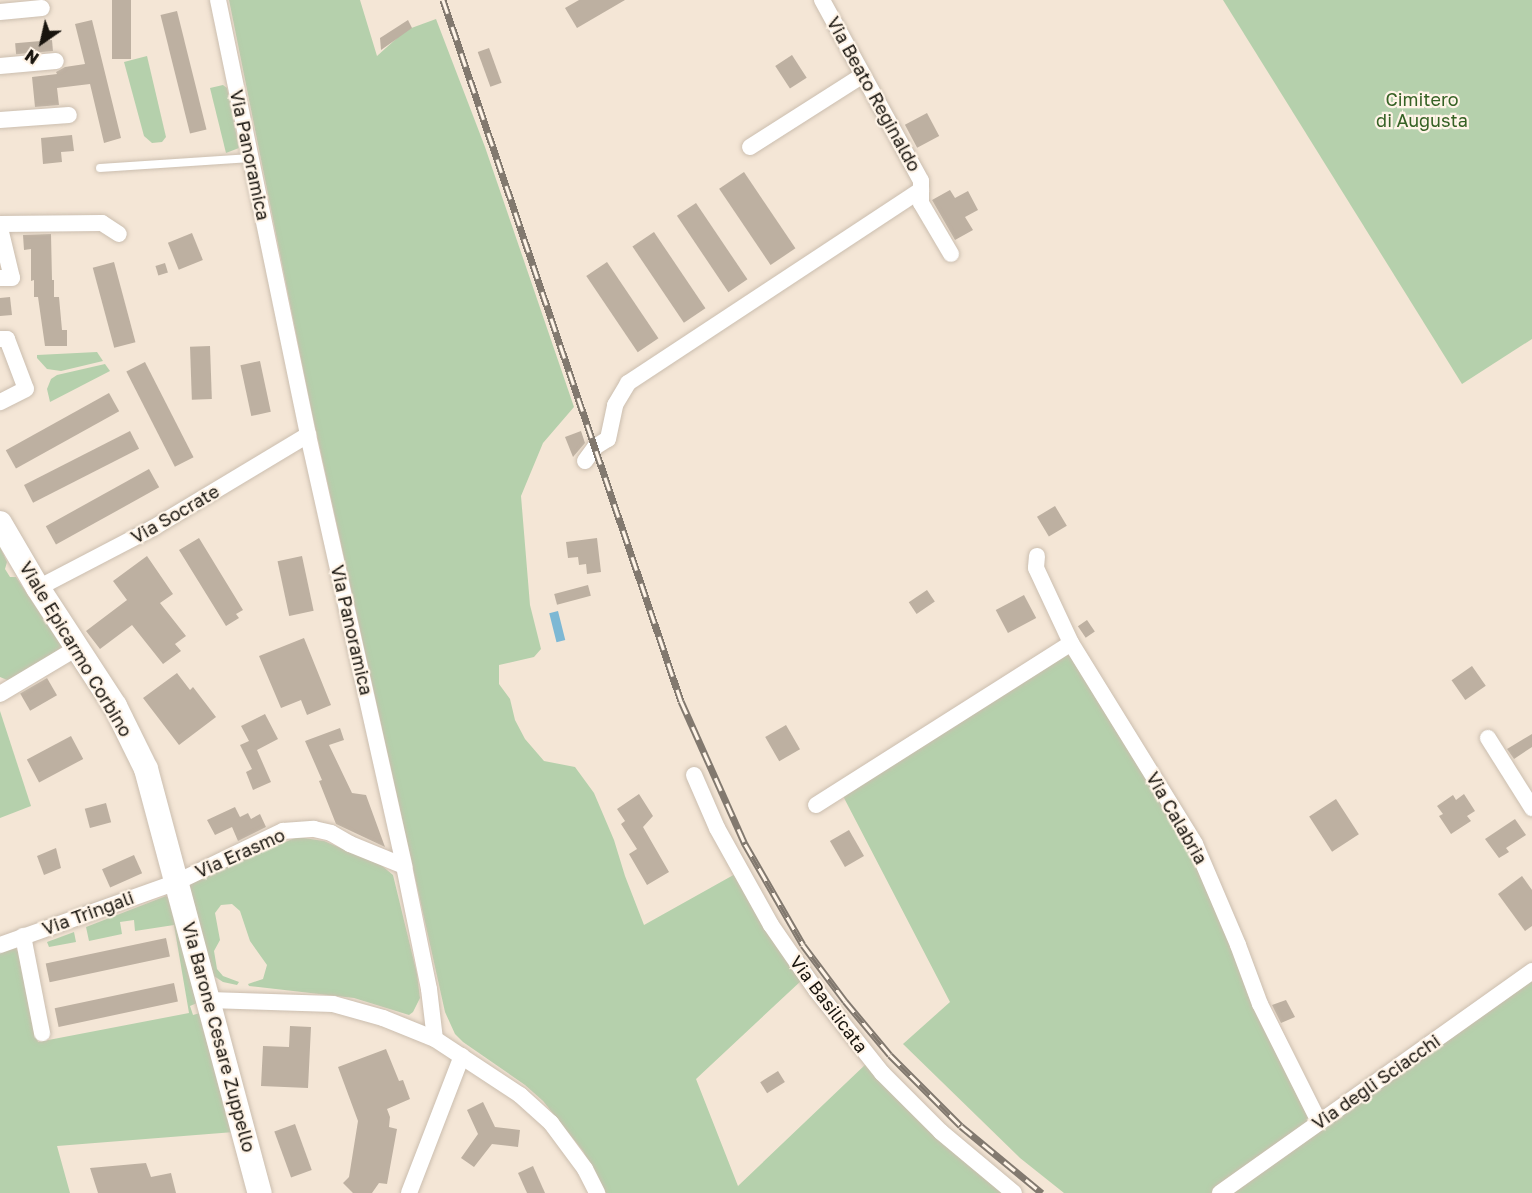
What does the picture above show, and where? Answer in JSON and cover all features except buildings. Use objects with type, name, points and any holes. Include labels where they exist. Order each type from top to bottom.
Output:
[{"type":"main road","name":"Viale Epicarmo Corbino","points":[[0,523],[38,588],[115,706],[146,769],[177,882]]},
{"type":"main road","name":"Via Barone Cesare Zuppello","points":[[177,882],[260,1193]]},
{"type":"street","name":"Via Panoramica","points":[[218,0],[308,435],[404,866],[429,989],[435,1039]]},
{"type":"street","name":"Via Beato Reginaldo","points":[[822,0],[921,181],[921,203],[951,254]]},
{"type":"street","points":[[0,12],[42,8]]},
{"type":"street","points":[[0,66],[56,61]]},
{"type":"street","points":[[750,147],[863,75]]},
{"type":"street","points":[[0,120],[69,115]]},
{"type":"street","points":[[585,461],[595,447],[608,439],[615,405],[627,383],[921,190]]},
{"type":"street","points":[[0,224],[102,223],[118,234]]},
{"type":"street","points":[[0,228],[6,278]]},
{"type":"street","points":[[0,339],[7,339],[26,390],[0,402]]},
{"type":"street","name":"Via Socrate","points":[[38,588],[153,528],[308,435]]},
{"type":"street","name":"Via Calabria","points":[[1036,556],[1036,568],[1071,643],[1195,844],[1238,945],[1260,1004],[1319,1122]]},
{"type":"street","points":[[816,805],[1071,643]]},
{"type":"street","points":[[0,694],[77,648]]},
{"type":"street","points":[[1488,738],[1519,783],[1532,808]]},
{"type":"street","name":"Via Basilicata","points":[[694,775],[717,828],[771,925],[816,990],[882,1073],[941,1132],[1014,1193]]},
{"type":"street","name":"Via Erasmo","points":[[177,882],[283,831],[297,829],[331,833],[350,844],[404,866]]},
{"type":"street","name":"Via Tringali","points":[[0,945],[177,882]]},
{"type":"street","points":[[23,936],[42,1033]]},
{"type":"street","name":"Via degli Sciacchi","points":[[1220,1193],[1532,971]]},
{"type":"street","points":[[208,1000],[333,1004],[383,1018],[435,1039],[520,1095],[551,1123],[585,1168],[597,1193]]},
{"type":"street","points":[[409,1193],[462,1056]]},
{"type":"lane","points":[[100,168],[251,158]]},
{"type":"green space","points":[[229,0],[360,0],[377,56],[406,30],[436,19],[485,147],[574,407],[543,443],[521,496],[530,605],[541,649],[534,657],[499,665],[499,684],[510,699],[515,720],[525,739],[544,761],[575,767],[594,793],[614,840],[644,925],[737,873],[802,980],[696,1079],[738,1186],[867,1063],[1003,1193],[606,1193],[583,1151],[543,1101],[525,1085],[455,1034],[445,1012],[311,408]]},
{"type":"green space","name":"Cimitero di Augusta","points":[[1223,0],[1532,0],[1532,339],[1462,384]]},
{"type":"green space","points":[[147,56],[166,137],[162,142],[152,143],[144,136],[124,62]]},
{"type":"green space","points":[[223,85],[227,88],[239,148],[226,153],[210,88]]},
{"type":"green space","points":[[97,352],[103,361],[61,371],[47,369],[37,358],[37,355]]},
{"type":"green space","points":[[105,364],[110,371],[50,402],[47,389],[51,379],[57,375]]},
{"type":"green space","points":[[0,547],[7,562],[5,569],[10,577],[16,577],[62,647],[12,682],[0,677]]},
{"type":"green space","points":[[1069,653],[1189,841],[1312,1120],[1211,1193],[1064,1193],[1020,1158],[903,1044],[950,1002],[843,796]]},
{"type":"green space","points":[[0,711],[31,806],[0,818]]},
{"type":"green space","points":[[297,837],[324,841],[381,865],[393,875],[417,974],[420,998],[409,1015],[354,998],[249,986],[248,984],[263,979],[267,965],[250,941],[240,911],[232,904],[221,905],[215,913],[220,940],[214,951],[217,969],[223,976],[239,982],[237,985],[223,982],[214,976],[186,885]]},
{"type":"green space","points":[[166,896],[170,899],[197,1003],[190,1006],[193,1015],[200,1013],[234,1132],[57,1146],[70,1193],[0,1193],[0,952],[15,948],[20,953],[38,1042],[189,1013],[174,925],[135,931],[134,920],[120,922],[122,934],[89,941],[86,927]]},
{"type":"green space","points":[[74,932],[76,942],[49,947],[47,942]]},
{"type":"green space","points":[[1532,978],[1532,1193],[1232,1193]]},
{"type":"water","points":[[558,611],[565,640],[557,642],[549,613]]},
{"type":"railway","points":[[443,0],[681,701],[745,844],[803,945],[890,1055],[961,1126],[1042,1193]]}]
